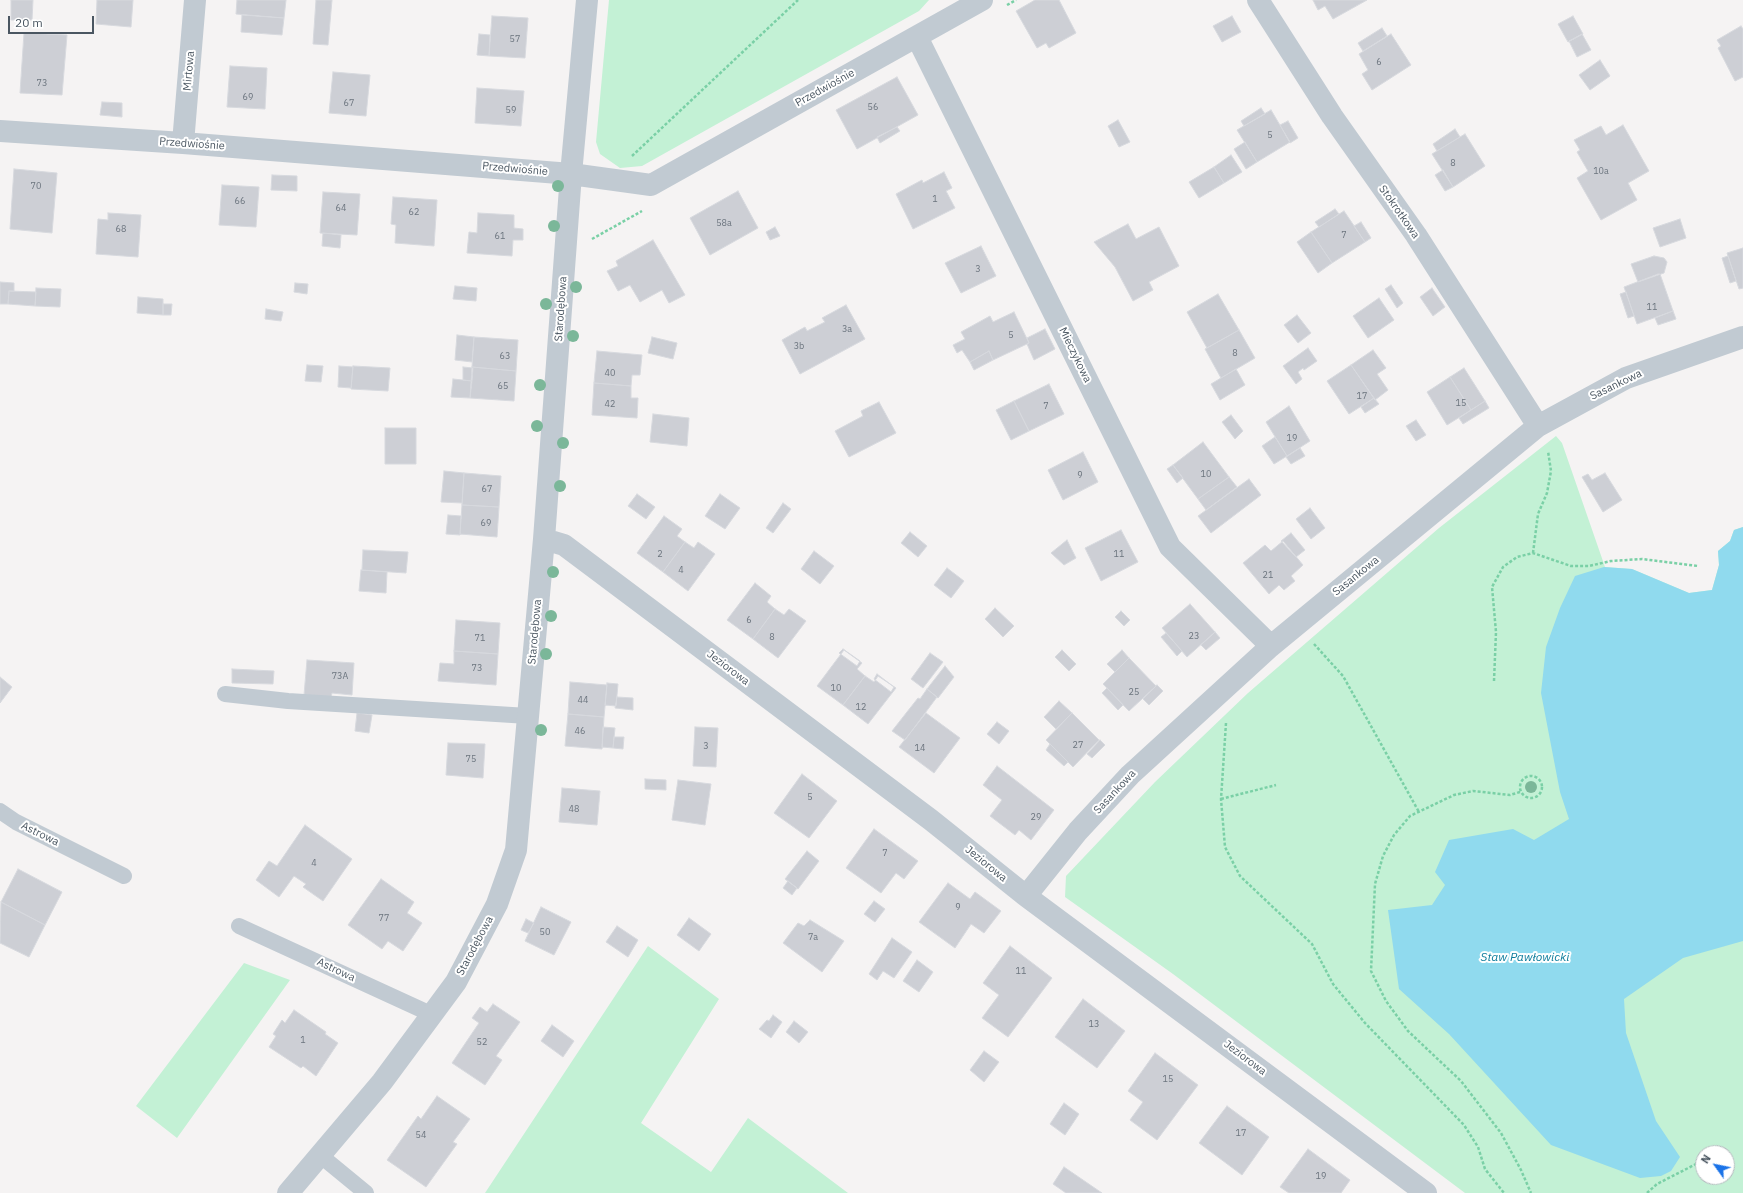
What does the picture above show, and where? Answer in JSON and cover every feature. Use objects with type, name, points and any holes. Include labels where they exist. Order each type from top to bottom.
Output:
[{"type":"street","name":"Mirtowa","points":[[183,143],[195,0]]},
{"type":"street","name":"Starodębowa","points":[[288,1193],[321,1156],[382,1082],[456,982],[497,904],[516,850],[544,540],[571,174],[587,0]]},
{"type":"street","name":"Przedwiośnie","points":[[0,131],[183,143],[571,174],[651,185],[982,0]]},
{"type":"street","name":"Stokrotkowa","points":[[1258,0],[1332,116],[1416,236],[1538,426]]},
{"type":"street","name":"Mieczykowa","points":[[917,37],[1170,547],[1271,646]]},
{"type":"street","name":"Sasankowa","points":[[1026,896],[1078,831],[1130,774],[1271,646],[1538,426],[1626,378],[1743,337]]},
{"type":"street","name":"Jeziorowa","points":[[544,540],[564,545],[931,820],[1026,896],[1426,1193]]},
{"type":"lane","points":[[225,694],[288,701],[528,716]]},
{"type":"lane","name":"Astrowa","points":[[0,811],[16,822],[124,876]]},
{"type":"lane","name":"Astrowa","points":[[239,926],[433,1015]]},
{"type":"lane","points":[[321,1156],[366,1193]]},
{"type":"path","points":[[636,153],[798,0]]},
{"type":"path","points":[[1003,7],[1016,0]]},
{"type":"path","points":[[586,242],[648,207]]},
{"type":"path","points":[[1533,554],[1538,514],[1547,493],[1551,470],[1548,451],[1538,426]]},
{"type":"path","points":[[1494,681],[1496,632],[1492,587],[1503,567],[1517,557],[1533,554],[1571,566],[1589,566],[1611,561],[1642,559],[1698,566]]},
{"type":"path","points":[[1296,625],[1343,676],[1419,812]]},
{"type":"path","points":[[1218,695],[1225,708],[1226,728],[1221,799],[1225,847],[1240,876],[1312,944],[1334,984],[1365,1023],[1464,1125],[1478,1147],[1485,1169],[1504,1193]]},
{"type":"path","points":[[1529,776],[1537,777],[1542,784],[1541,791],[1537,797],[1531,799],[1525,797],[1520,792],[1519,786],[1522,780],[1529,776]]},
{"type":"path","points":[[1221,799],[1276,785]]},
{"type":"path","points":[[1520,792],[1510,795],[1473,790],[1454,795],[1410,816],[1394,835],[1383,856],[1375,884],[1371,970],[1386,1001],[1408,1031],[1461,1081],[1501,1133],[1521,1170],[1531,1193]]},
{"type":"path","points":[[1647,1193],[1657,1184],[1695,1165]]},
{"type":"green space","points":[[609,0],[929,0],[919,11],[642,166],[620,168],[600,154],[596,142]]},
{"type":"green space","points":[[1556,436],[1562,443],[1605,567],[1632,569],[1689,593],[1712,590],[1719,565],[1718,551],[1730,541],[1734,530],[1743,527],[1743,1193],[1465,1193],[1173,974],[1065,897],[1066,876],[1155,782],[1248,693],[1439,528]]},
{"type":"green space","points":[[648,946],[719,999],[641,1123],[711,1172],[748,1118],[848,1193],[485,1193]]},
{"type":"green space","points":[[244,963],[290,980],[177,1138],[136,1106]]},
{"type":"water","name":"Staw Pawłowicki","points":[[1743,527],[1743,941],[1683,958],[1624,999],[1626,1033],[1656,1121],[1680,1157],[1671,1171],[1661,1176],[1640,1178],[1551,1145],[1449,1034],[1399,989],[1388,910],[1432,905],[1445,885],[1435,872],[1449,840],[1513,829],[1534,840],[1569,819],[1560,792],[1541,693],[1546,647],[1560,608],[1575,576],[1604,567],[1632,569],[1689,593],[1712,590],[1719,565],[1718,551],[1730,541],[1734,530]]},
{"type":"building","points":[[11,0],[33,0],[32,20],[11,20]]},
{"type":"building","points":[[97,0],[133,0],[131,27],[96,24]]},
{"type":"building","points":[[237,0],[286,0],[284,18],[236,14]]},
{"type":"building","points":[[316,0],[332,0],[328,45],[313,44]]},
{"type":"building","points":[[1035,0],[1059,0],[1076,33],[1049,48],[1046,43],[1037,48],[1016,11]]},
{"type":"building","points":[[1313,0],[1367,0],[1333,19],[1325,6],[1318,10]]},
{"type":"building","points":[[242,15],[284,18],[282,35],[241,32]]},
{"type":"building","points":[[492,16],[528,18],[525,58],[489,56]]},
{"type":"building","points":[[1232,16],[1241,32],[1222,42],[1213,26]]},
{"type":"building","points":[[1573,16],[1583,34],[1568,42],[1558,24]]},
{"type":"building","points":[[1741,26],[1743,29],[1743,77],[1735,81],[1718,48],[1721,46],[1717,40]]},
{"type":"building","points":[[1382,28],[1387,36],[1363,51],[1358,43]]},
{"type":"building","points":[[24,33],[67,35],[62,95],[20,93]]},
{"type":"building","points":[[479,34],[490,35],[489,56],[477,55]]},
{"type":"building","points":[[1391,34],[1411,65],[1372,90],[1362,74],[1368,70],[1359,54]]},
{"type":"building","points":[[1582,34],[1591,50],[1577,57],[1569,41]]},
{"type":"building","points":[[1600,60],[1610,76],[1590,90],[1579,75]]},
{"type":"building","points":[[230,66],[267,68],[265,109],[227,107]]},
{"type":"building","points":[[333,72],[370,75],[366,116],[329,113]]},
{"type":"building","points":[[897,77],[918,115],[857,149],[836,110]]},
{"type":"building","points":[[477,88],[524,91],[521,126],[475,123]]},
{"type":"building","points":[[102,102],[122,103],[122,117],[100,115]]},
{"type":"building","points":[[1261,108],[1265,114],[1244,126],[1241,121]]},
{"type":"building","points":[[1271,110],[1290,142],[1257,162],[1237,130]]},
{"type":"building","points":[[1118,120],[1130,142],[1119,147],[1108,126]]},
{"type":"building","points":[[1288,121],[1298,138],[1290,143],[1280,125]]},
{"type":"building","points":[[1623,125],[1649,171],[1628,183],[1637,200],[1601,220],[1577,178],[1588,171],[1577,152],[1580,150],[1574,140],[1601,126],[1606,135]]},
{"type":"building","points":[[897,127],[900,131],[880,143],[877,137]]},
{"type":"building","points":[[1455,129],[1460,137],[1437,151],[1433,144]]},
{"type":"building","points":[[1465,134],[1485,166],[1453,187],[1432,154]]},
{"type":"building","points":[[1245,142],[1257,162],[1246,169],[1234,149]]},
{"type":"building","points":[[1231,155],[1242,172],[1224,183],[1214,167]]},
{"type":"building","points":[[1214,167],[1224,183],[1199,198],[1189,182]]},
{"type":"building","points":[[14,169],[57,173],[52,233],[10,229]]},
{"type":"building","points":[[1443,170],[1453,187],[1445,191],[1435,175]]},
{"type":"building","points":[[944,172],[952,188],[946,191],[955,208],[913,229],[896,194],[922,180],[923,183]]},
{"type":"building","points":[[272,175],[297,176],[297,191],[271,190]]},
{"type":"building","points":[[222,185],[259,187],[256,227],[219,225]]},
{"type":"building","points":[[738,191],[758,228],[710,255],[690,218]]},
{"type":"building","points":[[323,192],[360,194],[357,235],[320,233]]},
{"type":"building","points":[[393,197],[437,200],[434,246],[395,243],[396,225],[391,224]]},
{"type":"building","points":[[1335,209],[1339,214],[1319,227],[1315,222]]},
{"type":"building","points":[[1344,211],[1365,242],[1332,263],[1311,232]]},
{"type":"building","points":[[108,213],[141,215],[138,257],[96,254],[98,219],[108,220]]},
{"type":"building","points":[[478,213],[514,215],[514,228],[523,229],[523,240],[513,240],[512,256],[467,253],[469,232],[477,233]]},
{"type":"building","points":[[1680,219],[1686,238],[1660,247],[1653,228]]},
{"type":"building","points":[[1361,222],[1371,238],[1365,242],[1354,226]]},
{"type":"building","points":[[1128,224],[1136,239],[1159,227],[1179,266],[1149,282],[1153,290],[1133,301],[1115,267],[1094,242]]},
{"type":"building","points":[[775,227],[780,236],[770,240],[766,232]]},
{"type":"building","points":[[1311,232],[1332,263],[1318,273],[1297,242]]},
{"type":"building","points":[[323,233],[341,235],[340,248],[322,246]]},
{"type":"building","points":[[653,240],[685,295],[669,303],[662,290],[640,302],[630,285],[618,291],[607,271],[618,266],[616,261]]},
{"type":"building","points":[[981,246],[996,276],[961,293],[945,263]]},
{"type":"building","points":[[1743,248],[1743,288],[1739,289],[1727,253]]},
{"type":"building","points":[[1654,256],[1664,258],[1667,262],[1664,273],[1638,282],[1631,264]]},
{"type":"building","points":[[1728,256],[1736,281],[1730,283],[1722,258]]},
{"type":"building","points":[[1660,274],[1673,311],[1637,324],[1624,287]]},
{"type":"building","points":[[0,282],[14,283],[14,291],[9,291],[8,304],[0,304]]},
{"type":"building","points":[[295,283],[308,284],[307,294],[294,292]]},
{"type":"building","points":[[1391,285],[1403,303],[1397,308],[1385,289]]},
{"type":"building","points":[[455,286],[477,288],[476,301],[453,299]]},
{"type":"building","points":[[36,288],[61,289],[60,307],[35,306]]},
{"type":"building","points":[[1432,288],[1445,307],[1433,316],[1420,297]]},
{"type":"building","points":[[9,291],[36,292],[35,306],[8,304]]},
{"type":"building","points":[[1626,292],[1634,316],[1628,318],[1620,294]]},
{"type":"building","points":[[1218,294],[1239,330],[1207,348],[1187,312]]},
{"type":"building","points":[[138,297],[163,299],[163,315],[137,313]]},
{"type":"building","points":[[1379,298],[1394,320],[1368,338],[1353,316]]},
{"type":"building","points":[[163,304],[172,304],[171,315],[163,315]]},
{"type":"building","points":[[846,305],[865,339],[800,374],[782,340],[805,327],[807,331],[825,322],[822,318]]},
{"type":"building","points":[[266,309],[283,312],[281,321],[265,319]]},
{"type":"building","points":[[1673,311],[1676,319],[1658,325],[1655,318]]},
{"type":"building","points":[[1014,312],[1029,343],[993,360],[989,351],[970,362],[962,350],[957,353],[953,345],[965,339],[961,332],[990,316],[993,322]]},
{"type":"building","points":[[1297,315],[1311,333],[1298,343],[1284,325]]},
{"type":"building","points":[[1045,329],[1055,349],[1034,360],[1027,344],[1029,343],[1027,338]]},
{"type":"building","points":[[1239,330],[1255,358],[1221,378],[1205,349]]},
{"type":"building","points":[[457,335],[474,337],[472,362],[455,360]]},
{"type":"building","points":[[474,337],[518,340],[516,371],[472,367]]},
{"type":"building","points":[[652,337],[677,343],[673,359],[648,353]]},
{"type":"building","points":[[1308,348],[1317,361],[1304,370],[1303,368],[1298,372],[1302,379],[1296,384],[1283,366]]},
{"type":"building","points":[[1373,350],[1386,368],[1377,374],[1388,390],[1375,400],[1351,365]]},
{"type":"building","points":[[597,351],[642,355],[640,375],[632,375],[631,386],[594,383]]},
{"type":"building","points":[[989,351],[993,360],[974,370],[970,362]]},
{"type":"building","points":[[307,365],[323,366],[321,382],[305,381]]},
{"type":"building","points":[[1351,365],[1374,398],[1349,414],[1327,381]]},
{"type":"building","points":[[339,366],[353,367],[351,388],[338,387]]},
{"type":"building","points":[[353,366],[390,368],[388,391],[351,389]]},
{"type":"building","points":[[463,367],[473,368],[472,381],[463,380]]},
{"type":"building","points":[[472,367],[516,371],[514,401],[470,398]]},
{"type":"building","points":[[1464,368],[1485,401],[1471,410],[1450,377]]},
{"type":"building","points":[[1236,369],[1245,385],[1220,400],[1211,384]]},
{"type":"building","points":[[1450,377],[1471,410],[1447,425],[1427,392]]},
{"type":"building","points":[[453,379],[472,381],[470,398],[451,397]]},
{"type":"building","points":[[594,383],[631,386],[631,398],[638,398],[637,418],[592,415]]},
{"type":"building","points":[[1049,384],[1064,414],[1029,431],[1014,401]]},
{"type":"building","points":[[1374,398],[1379,404],[1365,413],[1361,407]]},
{"type":"building","points":[[1014,401],[1029,431],[1011,440],[996,410]]},
{"type":"building","points":[[1485,401],[1489,408],[1463,424],[1459,418]]},
{"type":"building","points":[[879,402],[896,433],[849,457],[835,431],[863,416],[861,411]]},
{"type":"building","points":[[1289,406],[1310,441],[1287,456],[1266,422]]},
{"type":"building","points":[[653,414],[689,418],[687,446],[650,442]]},
{"type":"building","points":[[1231,415],[1243,431],[1235,439],[1222,422]]},
{"type":"building","points":[[1416,420],[1426,435],[1416,441],[1406,426]]},
{"type":"building","points":[[385,428],[416,428],[416,464],[385,464]]},
{"type":"building","points":[[1275,437],[1287,456],[1274,464],[1262,446]]},
{"type":"building","points":[[1203,442],[1229,477],[1198,499],[1173,465]]},
{"type":"building","points":[[1300,448],[1305,456],[1291,464],[1286,457]]},
{"type":"building","points":[[1083,452],[1098,482],[1063,500],[1048,470]]},
{"type":"building","points":[[1173,465],[1183,478],[1177,483],[1167,469]]},
{"type":"building","points":[[444,471],[464,473],[462,503],[441,502]]},
{"type":"building","points":[[464,473],[501,476],[499,507],[462,505]]},
{"type":"building","points":[[1605,473],[1622,500],[1603,512],[1582,477],[1588,474],[1592,480]]},
{"type":"building","points":[[1229,477],[1237,487],[1206,510],[1198,499]]},
{"type":"building","points":[[1249,479],[1261,495],[1211,533],[1198,516]]},
{"type":"building","points":[[637,494],[655,507],[646,519],[628,506]]},
{"type":"building","points":[[720,494],[740,508],[725,529],[705,516]]},
{"type":"building","points":[[783,503],[791,509],[773,533],[766,528]]},
{"type":"building","points":[[462,505],[499,507],[497,537],[460,534]]},
{"type":"building","points":[[1310,508],[1325,528],[1311,539],[1296,519]]},
{"type":"building","points":[[448,515],[461,516],[460,535],[446,534]]},
{"type":"building","points":[[664,516],[682,529],[677,536],[685,542],[663,572],[637,553]]},
{"type":"building","points":[[1121,530],[1138,562],[1101,581],[1085,548]]},
{"type":"building","points":[[910,532],[927,546],[918,557],[901,543]]},
{"type":"building","points":[[1291,533],[1305,550],[1296,557],[1281,541]]},
{"type":"building","points":[[1067,540],[1076,558],[1064,565],[1051,553]]},
{"type":"building","points":[[1283,541],[1303,565],[1291,576],[1295,581],[1284,590],[1279,585],[1269,594],[1243,563],[1265,545],[1271,551]]},
{"type":"building","points":[[685,542],[694,548],[698,542],[715,554],[688,591],[663,572]]},
{"type":"building","points":[[363,550],[408,552],[406,573],[362,570]]},
{"type":"building","points":[[814,551],[834,566],[820,584],[801,569]]},
{"type":"building","points":[[947,568],[964,581],[951,598],[934,585]]},
{"type":"building","points":[[361,570],[387,572],[386,593],[359,591]]},
{"type":"building","points":[[755,583],[771,596],[767,602],[775,609],[753,639],[727,620]]},
{"type":"building","points":[[1190,604],[1215,632],[1187,657],[1162,628]]},
{"type":"building","points":[[995,608],[1014,626],[1003,637],[985,619]]},
{"type":"building","points":[[775,609],[784,615],[789,609],[806,621],[778,658],[753,639]]},
{"type":"building","points":[[1121,611],[1130,620],[1124,626],[1115,617]]},
{"type":"building","points":[[456,620],[500,623],[498,654],[454,651]]},
{"type":"building","points":[[1215,632],[1220,638],[1206,650],[1201,645]]},
{"type":"building","points":[[1166,633],[1182,651],[1177,656],[1161,637]]},
{"type":"building","points":[[843,649],[860,661],[857,666],[839,653]]},
{"type":"building","points":[[844,650],[862,663],[857,669],[865,676],[843,705],[817,686]]},
{"type":"building","points":[[1062,650],[1076,664],[1069,671],[1055,657]]},
{"type":"building","points":[[1122,650],[1129,658],[1115,672],[1107,664]]},
{"type":"building","points":[[454,651],[498,654],[496,685],[438,681],[440,663],[454,664]]},
{"type":"building","points":[[930,653],[943,662],[923,688],[911,679]]},
{"type":"building","points":[[1129,658],[1156,686],[1129,711],[1103,684]]},
{"type":"building","points":[[307,660],[354,663],[352,695],[332,693],[331,697],[304,695]]},
{"type":"building","points":[[945,666],[954,677],[938,698],[927,689]]},
{"type":"building","points":[[232,669],[274,671],[273,684],[232,683]]},
{"type":"building","points":[[877,674],[894,687],[891,692],[874,679]]},
{"type":"building","points":[[865,676],[874,682],[878,676],[896,688],[868,724],[843,705]]},
{"type":"building","points":[[0,677],[12,687],[0,703]]},
{"type":"building","points":[[570,682],[607,685],[604,717],[568,714]]},
{"type":"building","points":[[607,683],[618,684],[616,706],[605,705]]},
{"type":"building","points":[[1157,685],[1163,691],[1149,705],[1143,699]]},
{"type":"building","points":[[1107,688],[1123,705],[1118,710],[1102,693]]},
{"type":"building","points":[[927,689],[937,697],[905,740],[892,731]]},
{"type":"building","points":[[617,697],[633,698],[633,710],[615,708]]},
{"type":"building","points":[[1059,701],[1072,713],[1056,729],[1044,717]]},
{"type":"building","points":[[357,713],[372,715],[369,733],[355,731]]},
{"type":"building","points":[[926,713],[960,738],[934,773],[899,747]]},
{"type":"building","points":[[1072,713],[1099,740],[1073,767],[1046,740]]},
{"type":"building","points":[[568,714],[604,717],[602,749],[565,746]]},
{"type":"building","points":[[997,722],[1009,731],[999,744],[987,734]]},
{"type":"building","points":[[603,727],[615,728],[613,748],[602,747]]},
{"type":"building","points":[[695,727],[718,728],[716,767],[693,766]]},
{"type":"building","points":[[614,737],[624,737],[623,749],[613,748]]},
{"type":"building","points":[[1100,740],[1105,745],[1092,758],[1087,754]]},
{"type":"building","points":[[448,743],[485,744],[483,778],[446,775]]},
{"type":"building","points":[[1050,744],[1068,762],[1064,766],[1046,750]]},
{"type":"building","points":[[997,766],[1054,810],[1031,840],[1019,830],[1015,835],[990,816],[1002,800],[983,785]]},
{"type":"building","points":[[802,774],[837,801],[809,838],[774,813]]},
{"type":"building","points":[[645,779],[666,780],[666,790],[645,789]]},
{"type":"building","points":[[678,780],[711,784],[705,825],[672,820]]},
{"type":"building","points":[[562,788],[600,791],[597,825],[559,822]]},
{"type":"building","points":[[305,825],[352,859],[323,901],[303,887],[306,884],[294,876],[279,897],[256,880],[269,861],[277,866]]},
{"type":"building","points":[[874,829],[918,861],[904,879],[896,873],[881,893],[846,868]]},
{"type":"building","points":[[807,851],[819,861],[798,889],[785,879]]},
{"type":"building","points":[[18,869],[62,892],[45,925],[1,902]]},
{"type":"building","points":[[381,879],[414,902],[407,913],[422,923],[403,951],[388,941],[382,949],[348,925]]},
{"type":"building","points":[[788,881],[797,888],[792,895],[783,888]]},
{"type":"building","points":[[948,883],[970,899],[975,892],[1001,911],[984,933],[971,924],[955,948],[919,922]]},
{"type":"building","points":[[874,901],[885,909],[875,922],[864,914]]},
{"type":"building","points":[[1,902],[45,925],[29,957],[0,943]]},
{"type":"building","points":[[541,907],[571,922],[554,955],[525,941]]},
{"type":"building","points":[[689,918],[711,934],[699,951],[677,935]]},
{"type":"building","points":[[526,919],[534,923],[528,933],[521,930]]},
{"type":"building","points":[[810,920],[844,941],[822,972],[783,943],[798,923],[804,926]]},
{"type":"building","points":[[617,926],[638,940],[628,957],[606,942]]},
{"type":"building","points":[[892,938],[912,952],[894,978],[883,971],[877,980],[869,974]]},
{"type":"building","points":[[1010,946],[1052,978],[1008,1037],[982,1018],[999,995],[983,983]]},
{"type":"building","points":[[917,960],[933,972],[919,992],[903,981]]},
{"type":"building","points":[[1083,999],[1125,1031],[1097,1068],[1055,1037]]},
{"type":"building","points":[[493,1004],[520,1022],[496,1056],[502,1060],[485,1085],[452,1063],[479,1023],[472,1018],[480,1007],[487,1012]]},
{"type":"building","points":[[294,1010],[326,1032],[325,1034],[338,1043],[316,1076],[303,1066],[301,1068],[269,1047],[276,1036],[273,1034],[282,1020],[285,1023]]},
{"type":"building","points":[[773,1015],[782,1022],[771,1038],[759,1029],[767,1020],[769,1021]]},
{"type":"building","points":[[794,1021],[808,1032],[799,1043],[786,1032]]},
{"type":"building","points":[[552,1025],[574,1041],[563,1057],[541,1041]]},
{"type":"building","points":[[984,1051],[999,1062],[984,1082],[970,1070]]},
{"type":"building","points":[[1155,1053],[1198,1085],[1157,1140],[1130,1120],[1143,1102],[1128,1091]]},
{"type":"building","points":[[437,1096],[470,1119],[453,1142],[457,1144],[426,1187],[387,1160],[418,1116],[421,1119]]},
{"type":"building","points":[[1064,1103],[1079,1114],[1065,1135],[1050,1124]]},
{"type":"building","points":[[1227,1106],[1269,1137],[1242,1175],[1199,1143]]},
{"type":"building","points":[[1308,1149],[1350,1180],[1341,1193],[1289,1193],[1280,1187]]},
{"type":"building","points":[[1064,1167],[1102,1193],[1066,1193],[1053,1184]]}]
